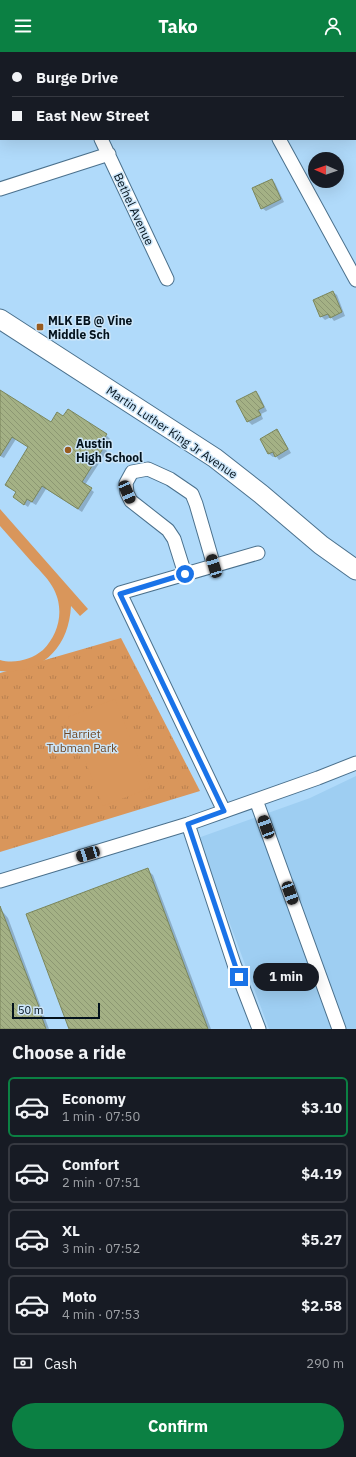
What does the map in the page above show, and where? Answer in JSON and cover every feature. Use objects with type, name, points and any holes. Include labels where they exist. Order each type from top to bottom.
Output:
[{"type":"main road","name":"Martin Luther King Jr Avenue","points":[[0,319],[215,458],[261,494],[321,546],[356,570]]},
{"type":"street","name":"Bethel Avenue","points":[[101,140],[167,279]]},
{"type":"street","points":[[280,140],[356,280]]},
{"type":"street","points":[[0,189],[108,154]]},
{"type":"street","points":[[185,574],[174,539],[168,530],[131,501],[127,492],[126,483],[132,472],[148,469],[170,479],[192,494],[214,566]]},
{"type":"street","points":[[224,811],[120,594],[258,553]]},
{"type":"street","points":[[0,881],[188,824],[342,770],[356,763]]},
{"type":"street","points":[[256,800],[339,1029]]},
{"type":"street","points":[[188,824],[234,964],[259,1029]]},
{"type":"shaded area","points":[[356,776],[356,1029],[269,1029],[198,838],[310,798]]},
{"type":"green space","points":[[0,509],[88,609],[80,616],[71,606],[69,621],[59,646],[40,663],[29,668],[15,671],[0,671],[0,660],[11,662],[28,659],[43,650],[49,643],[57,628],[59,611],[56,594],[50,583],[0,526]]},
{"type":"green space","name":"Harriet Tubman Park","points":[[121,638],[200,791],[0,852],[0,673]]},
{"type":"green space","points":[[115,699],[150,788],[103,806],[68,717]]},
{"type":"building","points":[[272,179],[281,199],[261,209],[252,188]]},
{"type":"building","points":[[333,291],[342,312],[330,318],[328,314],[320,317],[313,300]]},
{"type":"building","name":"Austin High School","points":[[0,390],[51,422],[57,412],[63,416],[68,409],[107,434],[100,444],[104,447],[82,482],[92,488],[78,509],[42,486],[32,502],[27,499],[24,505],[13,497],[16,492],[5,485],[28,447],[12,437],[0,456]]},
{"type":"building","points":[[256,391],[264,407],[258,410],[261,415],[247,422],[236,401]]},
{"type":"building","points":[[277,429],[288,449],[275,457],[273,452],[268,454],[260,439]]},
{"type":"building","points":[[148,868],[208,1029],[69,1029],[26,914]]},
{"type":"building","points":[[0,906],[39,1007],[46,1029],[0,1029]]},
{"type":"place","name":"MLK EB @ Vine Middle Sch","points":[[40,327]]},
{"type":"place","name":"Austin High School","points":[[68,450]]},
{"type":"route","points":[[185,574],[120,594],[224,811],[188,824],[239,977]]}]
